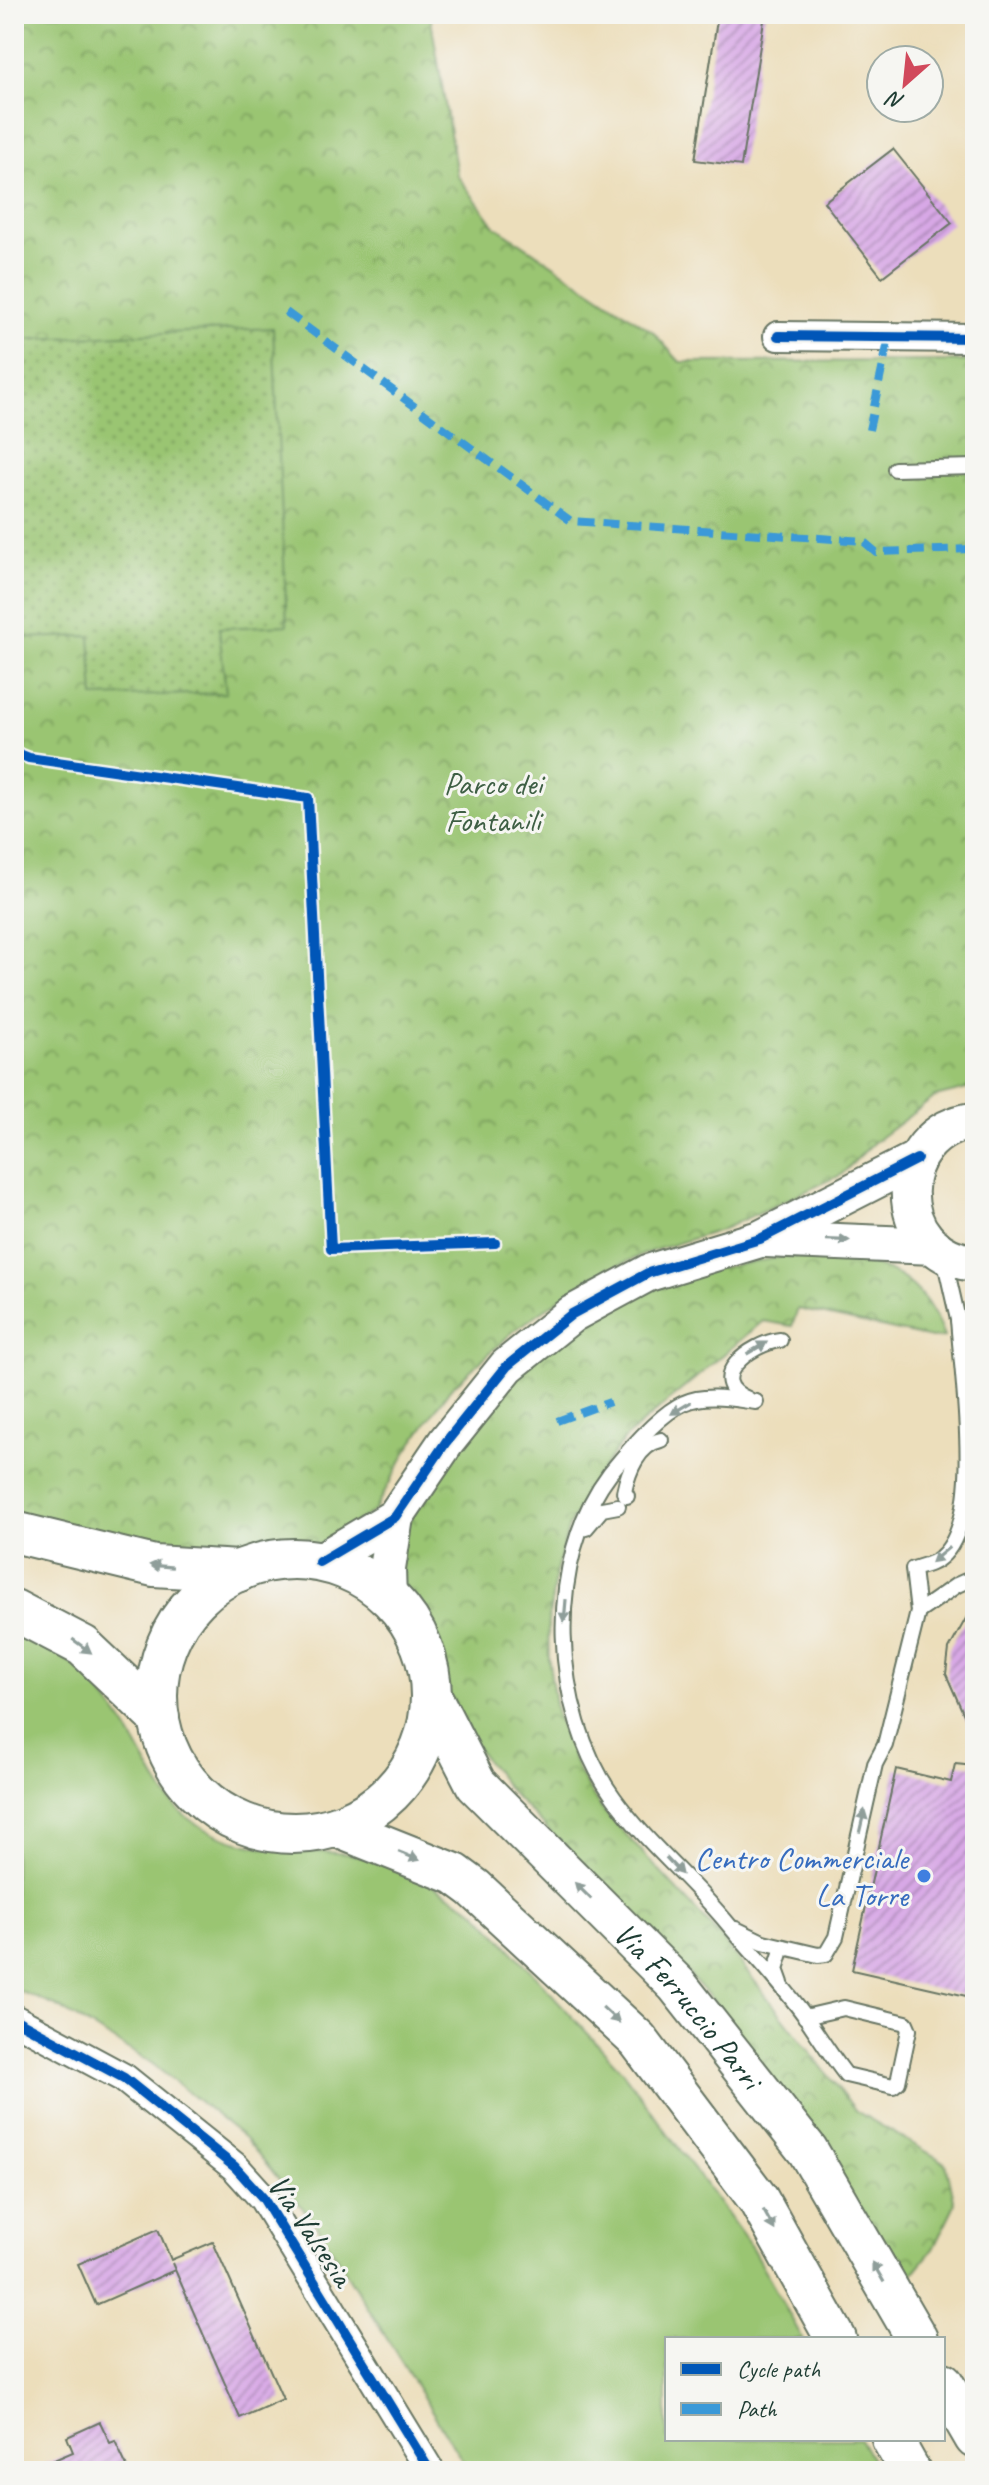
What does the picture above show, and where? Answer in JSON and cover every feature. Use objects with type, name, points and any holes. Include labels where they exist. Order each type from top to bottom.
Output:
[{"type":"main road","name":"Via Ferruccio Parri","points":[[14,1532],[154,1566],[239,1571]]},
{"type":"main road","name":"Via Ferruccio Parri","points":[[431,1696],[427,1731],[405,1777],[368,1812],[337,1827],[304,1833],[270,1831],[222,1813],[184,1779],[168,1749],[159,1718],[160,1666],[174,1630],[197,1600],[239,1571],[271,1561],[319,1562],[354,1574],[388,1598],[406,1617],[422,1647],[431,1696],[476,1784],[677,1985],[808,2151],[916,2337]]},
{"type":"main road","name":"Via Ferruccio Parri","points":[[14,1610],[83,1646],[159,1718]]},
{"type":"main road","name":"Via Ferruccio Parri","points":[[337,1827],[455,1874],[638,2040],[758,2199],[835,2337]]},
{"type":"main road","points":[[945,2386],[975,2438]]},
{"type":"main road","points":[[893,2441],[910,2471]]},
{"type":"street","points":[[778,336],[975,338]]},
{"type":"street","points":[[951,1254],[918,1227],[910,1202],[911,1176],[917,1159],[936,1135],[952,1126],[975,1121]]},
{"type":"street","points":[[319,1562],[395,1517],[446,1442],[507,1366],[572,1314],[648,1273],[760,1239],[917,1159]]},
{"type":"street","points":[[760,1239],[951,1254]]},
{"type":"street","points":[[388,1598],[387,1569],[395,1517]]},
{"type":"street","name":"Via Valsesia","points":[[14,2019],[124,2078],[235,2167],[263,2198],[430,2471]]},
{"type":"lane","points":[[895,469],[975,467]]},
{"type":"lane","points":[[726,1922],[746,1936],[783,1947],[818,1955],[832,1948],[875,1764],[885,1745],[918,1612],[913,1569],[941,1557],[954,1541],[964,1511],[969,1474],[951,1254]]},
{"type":"lane","points":[[958,1318],[975,1395]]},
{"type":"lane","points":[[780,1340],[754,1347],[735,1364],[729,1375],[738,1395],[756,1402],[721,1398],[683,1403],[622,1458],[594,1499],[581,1535],[564,1607],[563,1647],[569,1695],[579,1731],[613,1797],[726,1922],[805,2017],[846,2075],[893,2086],[898,2082],[909,2030],[906,2023],[844,2008],[805,2017]]},
{"type":"lane","points":[[581,1535],[602,1509],[623,1501],[631,1465],[654,1442],[661,1440]]},
{"type":"lane","points":[[957,1585],[975,1565]]},
{"type":"lane","points":[[918,1612],[957,1585],[975,1577]]},
{"type":"lane","points":[[783,1947],[776,1969],[783,1991]]},
{"type":"green space","name":"Parco dei Fontanili","points":[[14,14],[430,14],[457,175],[495,226],[652,331],[680,362],[975,361],[975,1087],[935,1097],[873,1143],[841,1175],[721,1230],[652,1251],[591,1277],[515,1330],[450,1389],[407,1451],[374,1511],[312,1549],[237,1546],[190,1549],[114,1542],[14,1512]]},
{"type":"green space","points":[[273,328],[287,625],[219,628],[226,693],[94,697],[90,636],[14,638],[14,340]]},
{"type":"green space","points":[[787,1256],[862,1262],[901,1277],[918,1291],[932,1310],[944,1337],[931,1338],[798,1309],[792,1326],[763,1321],[627,1436],[596,1477],[569,1526],[556,1572],[548,1623],[549,1663],[557,1717],[579,1773],[599,1806],[717,1933],[856,2111],[946,2163],[955,2204],[933,2249],[903,2286],[720,2008],[626,1906],[514,1796],[475,1746],[400,1599],[402,1532],[479,1413],[542,1353],[625,1300],[708,1270]]},
{"type":"green space","points":[[14,1628],[51,1649],[92,1683],[129,1732],[163,1792],[181,1813],[211,1832],[230,1839],[268,1848],[367,1857],[400,1868],[432,1885],[477,1912],[623,2072],[752,2248],[802,2337],[665,2337],[665,2441],[861,2441],[878,2471],[469,2471],[316,2224],[245,2138],[150,2062],[56,2006],[14,1989]]},
{"type":"building","points":[[718,14],[765,14],[741,166],[695,160]]},
{"type":"building","points":[[893,149],[952,223],[882,277],[824,202]]},
{"type":"building","points":[[975,1602],[975,1740],[946,1674],[949,1649]]},
{"type":"building","name":"Centro Commerciale La Torre","points":[[955,1764],[975,1766],[975,1998],[852,1970],[896,1769],[951,1782]]},
{"type":"building","points":[[158,2229],[171,2260],[213,2242],[283,2399],[240,2418],[172,2263],[175,2270],[96,2305],[78,2264]]},
{"type":"building","points":[[100,2422],[110,2443],[115,2441],[129,2471],[28,2471],[73,2452],[67,2437]]},
{"type":"marked path","points":[[286,312],[571,521],[863,541],[876,552],[975,549]]},
{"type":"marked path","points":[[869,430],[889,337]]},
{"type":"marked path","points":[[14,1098],[22,1100]]},
{"type":"marked path","points":[[557,1421],[610,1402]]},
{"type":"cycle path","points":[[778,336],[975,338]]},
{"type":"cycle path","points":[[14,752],[29,758],[308,798],[331,1249],[495,1243]]},
{"type":"cycle path","points":[[319,1562],[395,1517],[446,1442],[507,1366],[572,1314],[648,1273],[760,1239],[917,1159]]},
{"type":"cycle path","points":[[14,2019],[124,2078],[235,2167],[263,2198],[430,2471]]},
{"type":"place","name":"Centro Commerciale La Torre","points":[[924,1876]]}]
